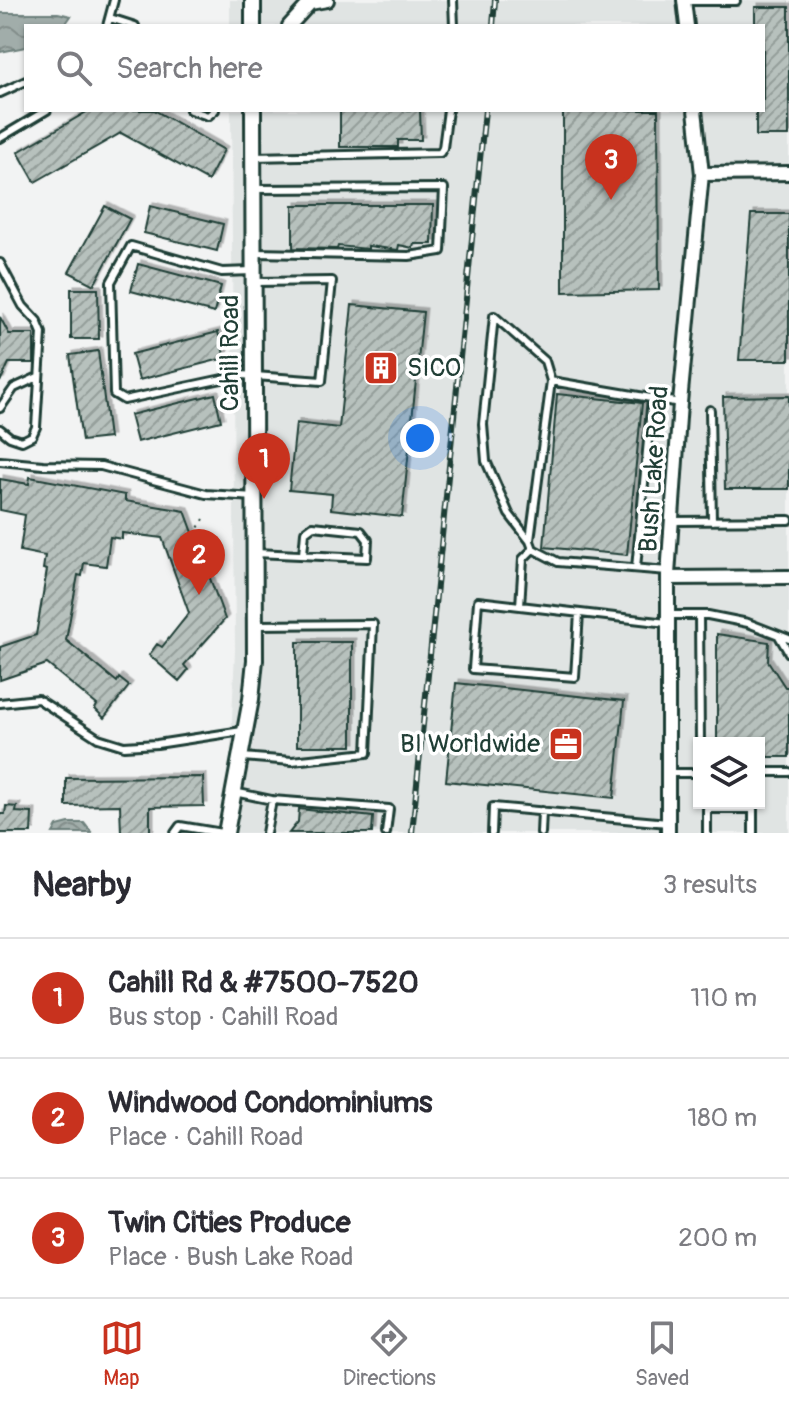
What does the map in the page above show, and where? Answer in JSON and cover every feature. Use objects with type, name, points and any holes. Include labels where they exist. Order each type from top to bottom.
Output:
[{"type":"street","points":[[253,0],[253,24]]},
{"type":"street","points":[[291,24],[309,1],[327,0]]},
{"type":"street","points":[[684,1],[687,24]]},
{"type":"street","name":"Cahill Road","points":[[224,833],[245,731],[255,660],[253,112]]},
{"type":"street","name":"Bush Lake Road","points":[[668,828],[668,574],[680,403],[702,174],[695,112]]},
{"type":"street","points":[[702,174],[789,173]]},
{"type":"street","points":[[668,574],[789,577]]},
{"type":"lane","points":[[108,24],[114,0]]},
{"type":"lane","points":[[453,0],[454,24]]},
{"type":"lane","points":[[684,1],[736,1]]},
{"type":"lane","points":[[110,18],[129,24]]},
{"type":"lane","points":[[0,93],[24,82]]},
{"type":"lane","points":[[0,138],[44,112]]},
{"type":"lane","points":[[253,157],[440,153],[448,112]]},
{"type":"lane","points":[[253,189],[444,188],[441,251],[409,256],[253,252]]},
{"type":"lane","points":[[131,246],[222,272],[253,277],[332,281],[322,381],[254,378],[241,375],[222,378],[124,400],[114,394],[111,282],[131,246]]},
{"type":"lane","points":[[0,263],[23,306],[37,321],[42,333],[36,427],[32,436],[22,441],[0,429]]},
{"type":"lane","points":[[520,606],[523,559],[532,545],[551,381],[545,361],[494,316],[483,424],[486,461],[509,514],[532,545],[558,562],[636,568],[668,574]]},
{"type":"lane","points":[[0,408],[14,388],[38,377]]},
{"type":"lane","points":[[551,381],[680,403]]},
{"type":"lane","points":[[636,568],[652,398]]},
{"type":"lane","points":[[710,410],[712,521]]},
{"type":"lane","points":[[0,461],[101,466],[206,494],[255,497]]},
{"type":"lane","points":[[672,521],[789,520]]},
{"type":"lane","points":[[255,553],[367,558],[368,540],[361,531],[313,526],[305,532],[303,554]]},
{"type":"lane","points":[[579,613],[575,677],[473,669],[478,601],[667,619],[699,615],[748,623],[789,639]]},
{"type":"lane","points":[[699,615],[700,737]]},
{"type":"lane","points":[[240,757],[292,761],[367,753],[373,624],[255,625]]},
{"type":"lane","points":[[779,636],[789,653]]},
{"type":"lane","points":[[0,703],[38,699],[98,738],[124,746],[245,731]]},
{"type":"lane","points":[[765,772],[789,772]]},
{"type":"lane","points":[[668,773],[693,773]]},
{"type":"lane","points":[[234,792],[272,800],[389,809],[386,833]]},
{"type":"lane","points":[[266,833],[272,800]]},
{"type":"lane","points":[[492,833],[493,807],[668,828]]},
{"type":"lane","points":[[707,833],[707,809],[753,809],[753,833]]},
{"type":"lane","points":[[541,833],[542,811]]},
{"type":"lane","points":[[175,833],[180,826],[224,833]]},
{"type":"path","points":[[194,534],[206,516]]},
{"type":"shaded area","points":[[230,0],[789,0],[789,833],[223,833],[230,764],[235,650],[231,112],[765,112],[765,24],[230,24]]},
{"type":"water","points":[[0,13],[58,13],[71,16],[65,24],[24,24],[24,47],[0,52]]},
{"type":"water","points":[[84,823],[92,833],[53,833],[57,826]]},
{"type":"building","points":[[755,7],[789,7],[789,136],[756,136],[756,112],[765,112],[765,24],[755,24]]},
{"type":"building","points":[[87,112],[158,112],[224,150],[208,181],[121,133],[35,182],[18,152]]},
{"type":"building","points":[[340,112],[420,112],[421,140],[398,140],[398,147],[340,147]]},
{"type":"building","points":[[563,112],[658,112],[659,290],[563,292]]},
{"type":"building","points":[[293,205],[433,205],[432,244],[414,244],[413,248],[399,245],[398,250],[368,246],[368,249],[338,246],[337,249],[293,248]]},
{"type":"building","points":[[105,206],[130,219],[94,285],[69,272]]},
{"type":"building","points":[[150,206],[223,224],[217,251],[144,233]]},
{"type":"building","points":[[751,214],[789,214],[789,360],[739,360]]},
{"type":"building","points":[[138,264],[221,286],[214,313],[131,291]]},
{"type":"building","points":[[71,289],[98,289],[99,339],[71,339]]},
{"type":"building","name":"SICO","points":[[352,305],[423,312],[402,517],[331,509],[332,494],[289,490],[296,423],[339,428]]},
{"type":"building","points":[[0,317],[9,334],[34,334],[34,363],[9,363],[0,382]]},
{"type":"building","points":[[218,332],[225,358],[139,380],[132,354]]},
{"type":"building","points":[[98,351],[109,438],[82,441],[70,355]]},
{"type":"building","points":[[215,394],[221,421],[137,442],[130,415]]},
{"type":"building","points":[[557,394],[642,403],[627,555],[544,547]]},
{"type":"building","points":[[789,396],[789,489],[725,489],[723,397]]},
{"type":"building","points":[[30,477],[125,495],[125,501],[185,511],[225,619],[184,665],[188,670],[179,681],[149,655],[157,644],[162,647],[189,613],[162,538],[122,533],[122,539],[110,537],[106,566],[84,563],[82,576],[78,575],[66,640],[117,682],[119,678],[129,686],[104,718],[95,709],[97,705],[47,664],[0,680],[0,647],[36,635],[47,570],[43,569],[45,556],[20,551],[25,515],[0,510],[0,479],[29,484]]},
{"type":"building","points":[[717,634],[769,642],[768,661],[785,687],[789,687],[789,757],[765,757],[765,737],[717,737]]},
{"type":"building","points":[[297,642],[352,642],[352,746],[297,746]]},
{"type":"building","points":[[456,683],[624,701],[614,798],[446,781]]},
{"type":"building","points":[[203,777],[204,806],[150,807],[150,833],[121,833],[120,805],[66,806],[66,778]]},
{"type":"building","points":[[6,806],[17,807],[16,812],[32,813],[31,833],[0,833],[0,814],[5,814]]},
{"type":"building","points":[[299,809],[373,817],[372,833],[289,833],[298,822]]},
{"type":"railway","points":[[493,24],[495,0]]},
{"type":"railway","points":[[412,833],[485,112]]},
{"type":"place","name":"Twin Cities Produce","points":[[611,200]]},
{"type":"place","name":"SICO","points":[[381,368]]},
{"type":"place","name":"Cahill Rd & #7500-7520","points":[[264,499]]},
{"type":"place","name":"Windwood Condominiums","points":[[199,595]]},
{"type":"place","name":"BI Worldwide","points":[[566,744]]}]
